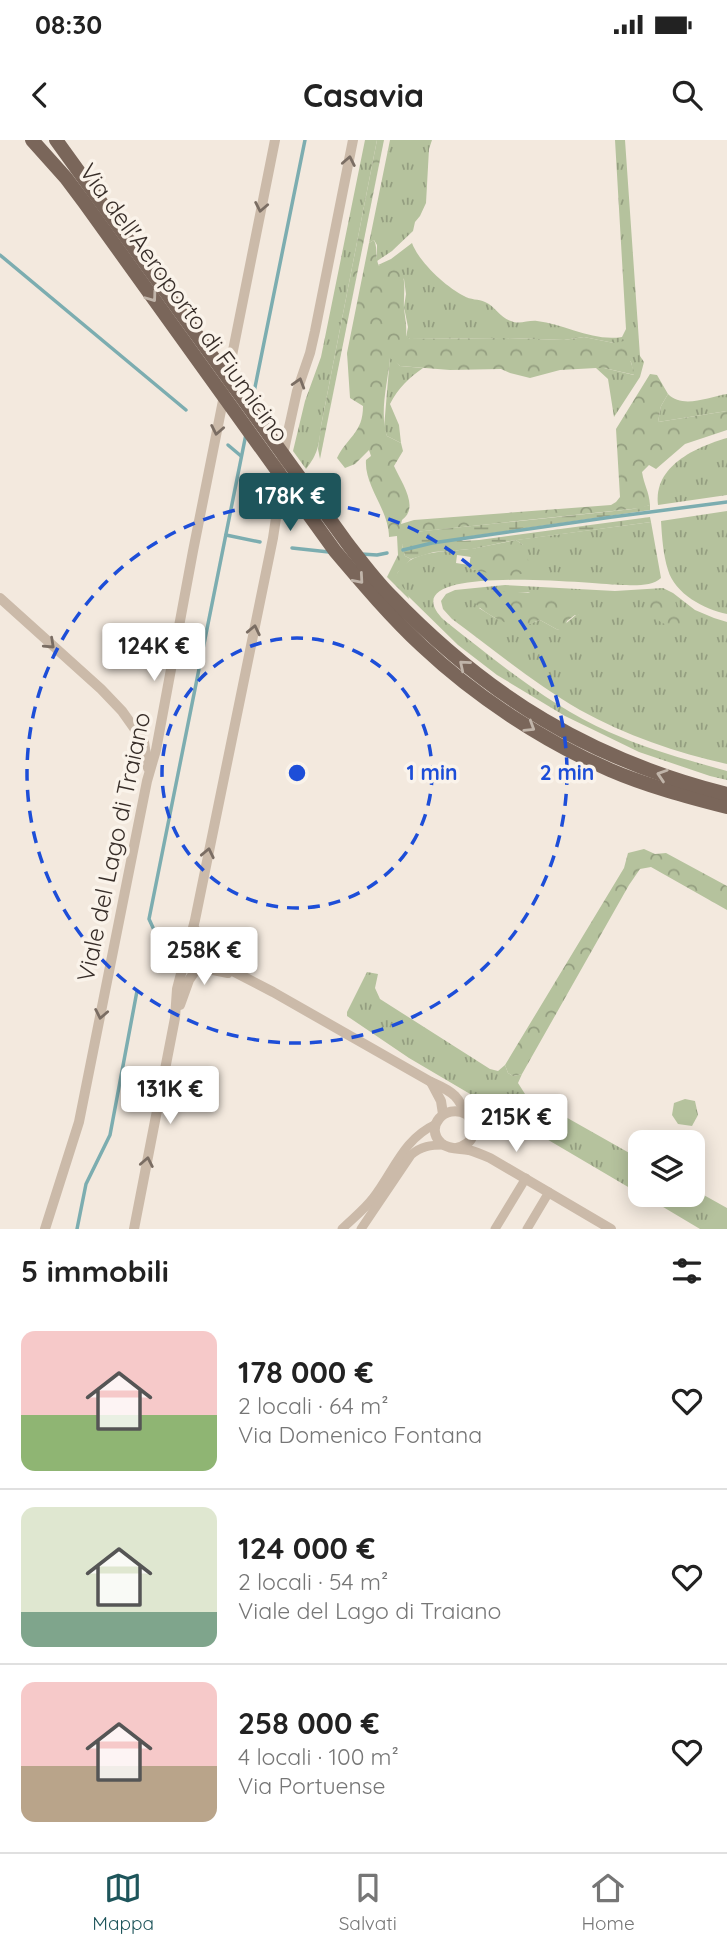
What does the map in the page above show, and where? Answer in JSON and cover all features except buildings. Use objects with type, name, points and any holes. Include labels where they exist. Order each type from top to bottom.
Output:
[{"type":"main road","name":"Via dell'Aeroporto di Fiumicino","points":[[32,140],[66,178],[90,198],[347,543],[389,594],[429,634],[470,670],[559,730],[618,759],[727,794]]},
{"type":"main road","name":"Via dell'Aeroporto di Fiumicino","points":[[57,140],[90,198],[335,551],[381,605],[423,647],[472,688],[528,727],[559,744],[610,770],[727,807]]},
{"type":"street","name":"Viale del Lago di Traiano","points":[[45,1229],[79,1122],[147,781],[159,738],[193,551],[275,140]]},
{"type":"street","points":[[176,1018],[177,989],[195,920],[273,538],[280,469],[297,391],[315,331],[353,140]]},
{"type":"street","points":[[0,598],[100,688],[128,719],[146,746],[147,781]]},
{"type":"street","points":[[195,920],[196,939],[200,947],[221,965],[457,1097],[473,1125],[472,1137],[463,1147],[456,1148]]},
{"type":"street","points":[[134,1229],[176,1018],[189,980],[196,970],[203,968],[245,977]]},
{"type":"street","points":[[430,1082],[441,1101],[436,1136],[444,1145]]},
{"type":"street","points":[[342,1229],[373,1199],[416,1135],[457,1110],[466,1114]]},
{"type":"street","points":[[472,1137],[490,1158]]},
{"type":"street","points":[[361,1229],[411,1155],[430,1145],[470,1150],[490,1158],[611,1229]]},
{"type":"street","points":[[495,1229],[526,1178]]},
{"type":"street","points":[[527,1229],[549,1192]]},
{"type":"green space","points":[[365,140],[377,140],[319,444],[306,469],[293,451],[305,401],[321,357]]},
{"type":"green space","points":[[377,140],[384,140],[320,459],[318,449],[321,426]]},
{"type":"green space","points":[[390,140],[432,140],[429,149],[426,203],[413,231],[377,261],[377,245],[374,240],[369,243]]},
{"type":"green space","points":[[615,140],[625,140],[640,356],[644,362],[640,377],[614,417],[608,379],[596,368],[634,375],[631,362],[614,343],[584,337],[564,340],[406,337],[408,327],[404,307],[404,279],[378,265],[412,243],[427,266],[449,287],[466,297],[489,304],[507,319],[517,323],[548,323],[600,337],[622,337],[626,329]]},
{"type":"green space","points":[[374,240],[379,266],[393,261],[401,271],[406,336],[410,339],[564,340],[584,337],[614,343],[624,341],[635,375],[596,368],[560,370],[530,378],[501,369],[450,370],[400,366],[390,358],[384,417],[387,436],[401,443],[403,451],[394,466],[409,501],[407,515],[401,524],[414,520],[611,505],[616,502],[620,497],[616,429],[650,374],[657,375],[668,394],[661,406],[658,422],[727,411],[727,430],[685,444],[656,469],[649,465],[642,472],[650,505],[641,508],[415,532],[402,545],[405,556],[411,559],[398,572],[396,578],[409,599],[387,577],[398,555],[397,536],[389,537],[385,517],[366,470],[366,460],[371,456],[369,450],[355,464],[345,468],[337,458],[358,429],[362,415],[363,406],[350,398],[347,353],[369,243]]},
{"type":"green space","points":[[390,356],[400,366],[423,368],[404,384],[390,404],[399,425],[401,443],[387,436],[384,428]]},
{"type":"green space","points":[[668,394],[681,401],[688,401],[727,394],[727,411],[658,422],[661,406]]},
{"type":"green space","points":[[727,438],[727,495],[658,505],[658,491],[669,469],[690,453]]},
{"type":"green space","points":[[650,505],[650,510],[472,536],[461,541],[650,517],[651,522],[510,541],[472,549],[434,552],[411,559],[405,556],[402,545],[405,538],[414,532]]},
{"type":"green space","points":[[727,511],[727,614],[692,599],[672,579],[666,564],[661,521]]},
{"type":"green space","points":[[651,522],[661,578],[653,583],[620,585],[502,580],[468,583],[443,589],[433,601],[444,620],[565,709],[638,744],[727,771],[727,780],[639,752],[565,716],[497,675],[458,645],[409,597],[395,578],[401,568],[419,556],[476,548],[471,557],[457,555],[456,563],[469,565],[471,569],[512,575],[523,545],[516,540]]},
{"type":"green space","points":[[516,540],[523,545],[531,568],[525,572],[510,576],[471,569],[471,558],[476,548]]},
{"type":"green space","points":[[505,585],[615,591],[663,588],[695,610],[727,622],[727,764],[670,749],[633,735],[563,700],[452,619],[443,609],[441,601],[446,594],[455,590]],"holes":[[[528,592],[579,615],[558,630],[540,620],[523,626],[495,618],[479,608],[508,593]]]},
{"type":"green space","points":[[478,592],[541,594],[573,606],[580,616],[575,615],[567,621],[565,627],[558,630],[540,620],[524,626],[512,625],[478,606],[474,602]]},
{"type":"green space","points":[[674,596],[677,609],[689,609],[692,616],[689,625],[665,624],[646,609],[652,598]]},
{"type":"green space","points":[[644,849],[655,854],[666,853],[727,886],[727,910],[651,867],[640,869],[522,1074],[513,1076],[508,1073],[505,1065],[624,868],[628,853]]},
{"type":"green space","points":[[367,972],[378,974],[375,988],[380,999],[490,1069],[498,1071],[505,1065],[508,1073],[513,1076],[522,1074],[518,1083],[525,1094],[628,1152],[628,1187],[409,1058],[347,1016]]},
{"type":"green space","points":[[685,1099],[695,1101],[698,1115],[692,1126],[678,1124],[672,1115],[674,1103]]},
{"type":"green space","points":[[705,1196],[727,1208],[727,1229],[700,1229],[663,1207],[705,1207]]},
{"type":"waterway","points":[[252,402],[305,140]]},
{"type":"waterway","points":[[0,255],[186,410]]},
{"type":"waterway","points":[[155,932],[149,919],[246,434]]},
{"type":"waterway","points":[[228,445],[241,456]]},
{"type":"waterway","points":[[403,550],[432,543],[727,502]]},
{"type":"waterway","points":[[226,535],[260,542]]},
{"type":"waterway","points":[[292,548],[329,552]]},
{"type":"waterway","points":[[361,554],[387,553]]},
{"type":"waterway","points":[[77,1229],[86,1184],[110,1135],[137,991]]}]
